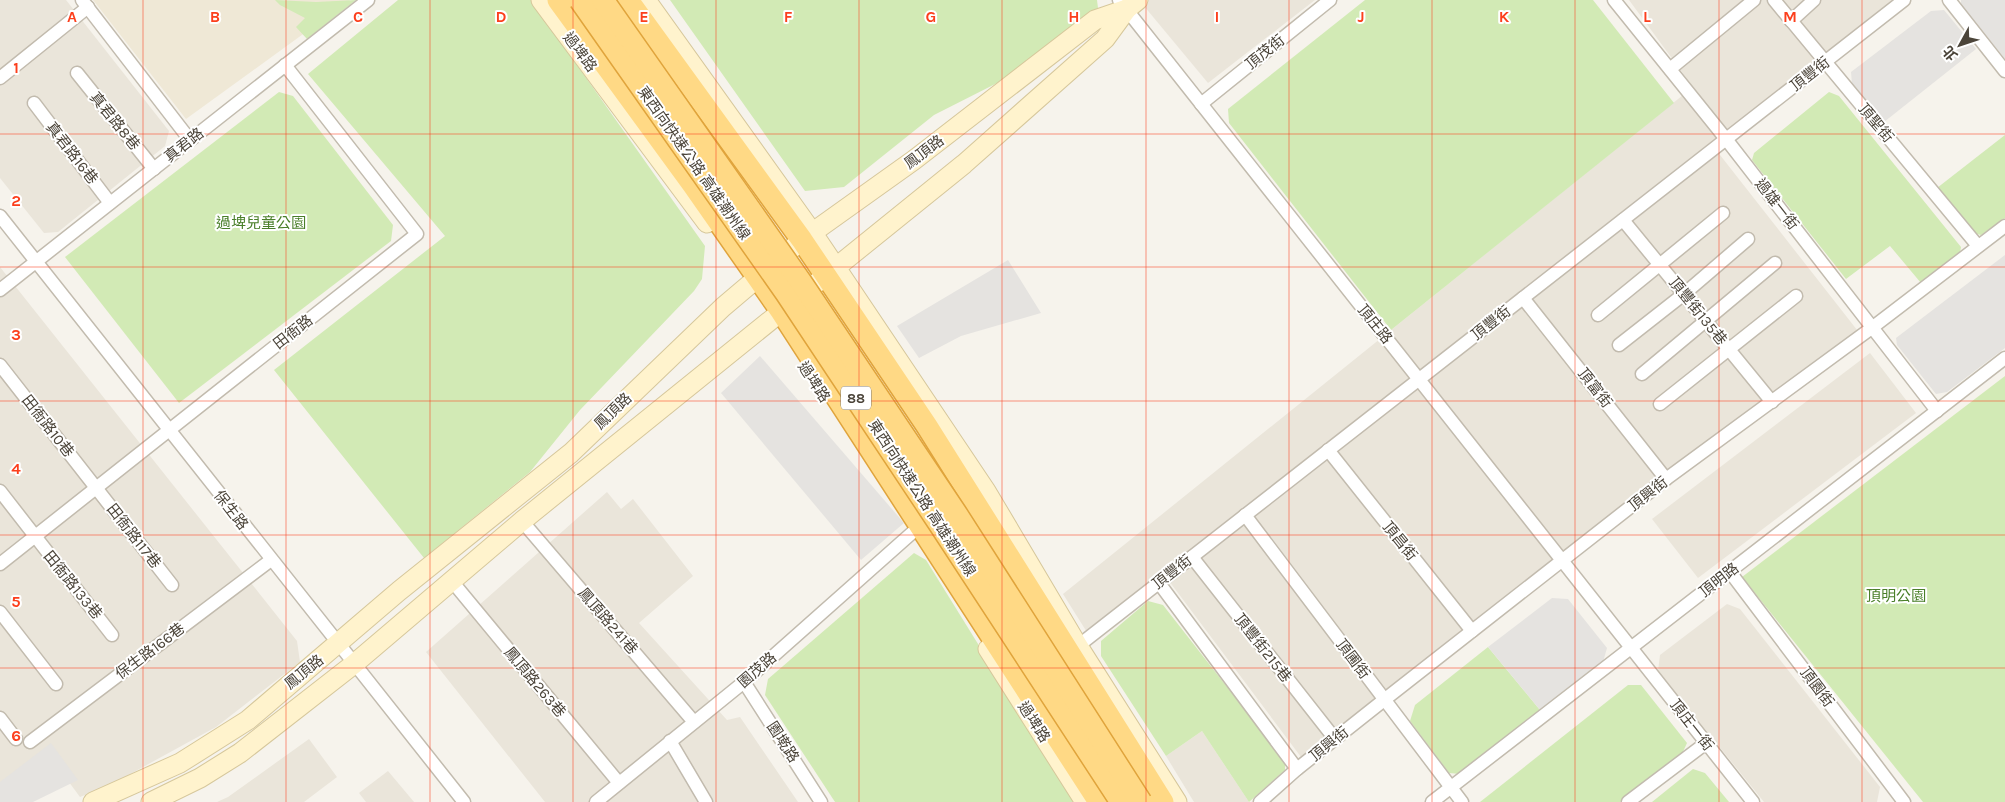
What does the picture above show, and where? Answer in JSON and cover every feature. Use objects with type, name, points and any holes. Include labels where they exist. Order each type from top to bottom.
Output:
[{"type":"highway","points":[[558,0],[693,185],[754,281],[881,466],[1099,802]]},
{"type":"highway","name":"東西向快速公路 高雄潮州線","points":[[580,0],[786,293],[1121,802]]},
{"type":"highway","name":"東西向快速公路 高雄潮州線","points":[[603,0],[801,282],[956,513],[1141,802]]},
{"type":"highway","points":[[628,0],[743,157],[807,236],[831,271],[1163,802]]},
{"type":"main road","name":"過埤路","points":[[541,0],[754,281]]},
{"type":"main road","points":[[646,0],[807,236]]},
{"type":"main road","name":"鳳頂路","points":[[93,802],[180,763],[248,720],[399,591],[570,453],[716,314],[807,236],[914,160],[1095,20],[1128,3]]},
{"type":"main road","name":"鳳頂路","points":[[151,802],[200,778],[240,753],[354,664],[522,521],[964,164],[1106,39],[1128,3]]},
{"type":"main road","points":[[831,271],[986,491],[1078,646],[1177,802]]},
{"type":"main road","name":"過埤路","points":[[777,314],[1085,802]]},
{"type":"street","name":"真君路","points":[[0,290],[368,0]]},
{"type":"street","name":"頂茂街","points":[[1201,104],[1330,0]]},
{"type":"street","name":"過雄一街","points":[[1614,0],[1726,139],[1937,411]]},
{"type":"street","points":[[1670,69],[1754,0]]},
{"type":"street","name":"頂聖街","points":[[1774,0],[1978,246]]},
{"type":"street","points":[[1791,21],[1814,0]]},
{"type":"street","name":"頂豐街","points":[[1078,646],[1904,0]]},
{"type":"street","points":[[1949,0],[2005,71]]},
{"type":"street","points":[[0,78],[85,3],[190,140]]},
{"type":"street","name":"頂庄路","points":[[1128,3],[1201,104],[1631,648]]},
{"type":"street","name":"田衙路","points":[[0,564],[95,487],[418,234],[286,65]]},
{"type":"street","name":"真君路8巷","points":[[77,73],[154,169]]},
{"type":"street","name":"真君路16巷","points":[[34,103],[110,203]]},
{"type":"street","points":[[1598,315],[1723,214]]},
{"type":"street","name":"保生路","points":[[0,216],[464,802]]},
{"type":"street","name":"頂豐街135巷","points":[[1623,220],[1772,402]]},
{"type":"street","name":"頂興街","points":[[1260,802],[1384,700],[1666,479],[1873,327],[2005,226]]},
{"type":"street","points":[[1619,345],[1684,294],[1748,239]]},
{"type":"street","points":[[1642,374],[1775,263]]},
{"type":"street","points":[[1660,404],[1796,296]]},
{"type":"street","name":"頂富街","points":[[1523,298],[1666,479]]},
{"type":"street","name":"頂明路","points":[[1432,802],[2005,358]]},
{"type":"street","name":"田衙路10巷","points":[[0,364],[95,487]]},
{"type":"street","name":"頂昌街","points":[[1328,450],[1472,631]]},
{"type":"street","name":"田衙路117巷","points":[[95,487],[172,585]]},
{"type":"street","name":"田衙路133巷","points":[[0,491],[112,635]]},
{"type":"street","name":"頂圃街","points":[[1245,516],[1462,802]]},
{"type":"street","name":"鳳頂路241巷","points":[[522,521],[694,722]]},
{"type":"street","name":"園茂路","points":[[604,799],[619,783],[744,682],[913,532]]},
{"type":"street","name":"頂豐街215巷","points":[[1192,557],[1335,739]]},
{"type":"street","name":"保生路166巷","points":[[30,742],[271,560]]},
{"type":"street","name":"頂園街","points":[[1730,572],[1897,799]]},
{"type":"street","name":"鳳頂路263巷","points":[[452,580],[619,783]]},
{"type":"street","points":[[1159,583],[1297,770]]},
{"type":"street","points":[[0,612],[56,684]]},
{"type":"street","name":"頂庄一街","points":[[1631,648],[1753,802]]},
{"type":"street","name":"園墘路","points":[[744,682],[821,802]]},
{"type":"street","points":[[0,718],[16,739]]},
{"type":"street","points":[[670,741],[706,802]]},
{"type":"street","points":[[1628,802],[1706,743]]},
{"type":"shaded area","points":[[0,0],[66,0],[169,131],[165,146],[58,232],[44,233],[0,178]]},
{"type":"shaded area","points":[[93,0],[350,0],[186,119]]},
{"type":"shaded area","points":[[1139,0],[1315,0],[1208,83]]},
{"type":"shaded area","points":[[1629,0],[1895,0],[1713,146],[1861,335],[1307,765],[1163,573],[1090,637],[1063,594],[1693,87]]},
{"type":"shaded area","points":[[1961,0],[2005,0],[2005,59],[1961,5]]},
{"type":"shaded area","points":[[1944,10],[1976,49],[1884,122],[1852,84],[1851,72],[1931,11]]},
{"type":"shaded area","points":[[2005,255],[2005,348],[1947,392],[1936,394],[1897,345],[1896,338]]},
{"type":"shaded area","points":[[1008,260],[1041,313],[961,336],[919,358],[897,326]]},
{"type":"shaded area","points":[[0,267],[297,641],[300,662],[216,727],[112,784],[80,797],[46,751],[0,785]]},
{"type":"shaded area","points":[[1870,353],[1916,413],[1698,578],[1652,519]]},
{"type":"shaded area","points":[[760,356],[904,523],[861,560],[721,393]]},
{"type":"shaded area","points":[[607,492],[621,509],[633,499],[693,576],[639,623],[727,720],[740,717],[798,802],[545,802],[426,652]]},
{"type":"shaded area","points":[[1552,598],[1568,599],[1607,648],[1603,662],[1540,710],[1488,647]]},
{"type":"shaded area","points":[[1727,604],[1740,609],[1880,787],[1877,802],[1764,802],[1658,671],[1660,655]]},
{"type":"shaded area","points":[[1202,731],[1249,802],[1194,802],[1166,756]]},
{"type":"shaded area","points":[[309,739],[337,777],[304,802],[217,802],[228,797]]},
{"type":"shaded area","points":[[51,743],[78,780],[33,802],[0,802],[0,782]]},
{"type":"shaded area","points":[[388,771],[414,802],[366,802],[359,793]]},
{"type":"green space","points":[[275,0],[316,2],[356,0],[307,39],[296,27],[305,18],[280,5]]},
{"type":"green space","points":[[398,0],[531,0],[705,246],[702,279],[694,291],[580,410],[530,472],[424,558],[274,370],[445,236],[308,74]]},
{"type":"green space","points":[[670,0],[1097,0],[1098,8],[1009,77],[934,115],[844,187],[805,191]]},
{"type":"green space","points":[[1365,0],[1593,0],[1674,103],[1391,330],[1229,123],[1228,109]]},
{"type":"green space","name":"過埤兒童公園","points":[[279,92],[293,96],[393,225],[391,241],[179,403],[65,257]]},
{"type":"green space","points":[[1829,92],[1839,96],[1961,247],[1960,253],[1921,283],[1890,246],[1846,279],[1752,160],[1754,153]]},
{"type":"green space","points":[[2005,135],[2005,218],[1981,235],[1973,233],[1937,188]]},
{"type":"green space","name":"頂明公園","points":[[2005,376],[2005,802],[1923,802],[1742,577]]},
{"type":"green space","points":[[914,553],[926,560],[1076,802],[835,802],[765,695],[768,679]]},
{"type":"green space","points":[[1148,601],[1163,605],[1285,761],[1285,770],[1249,802],[1202,731],[1166,756],[1101,656],[1101,641]]},
{"type":"green space","points":[[1488,647],[1540,710],[1460,774],[1449,773],[1410,721],[1415,705]]},
{"type":"green space","points":[[1628,685],[1641,685],[1687,743],[1681,756],[1620,802],[1480,802]]},
{"type":"green space","points":[[1693,769],[1705,773],[1729,802],[1652,802]]}]
